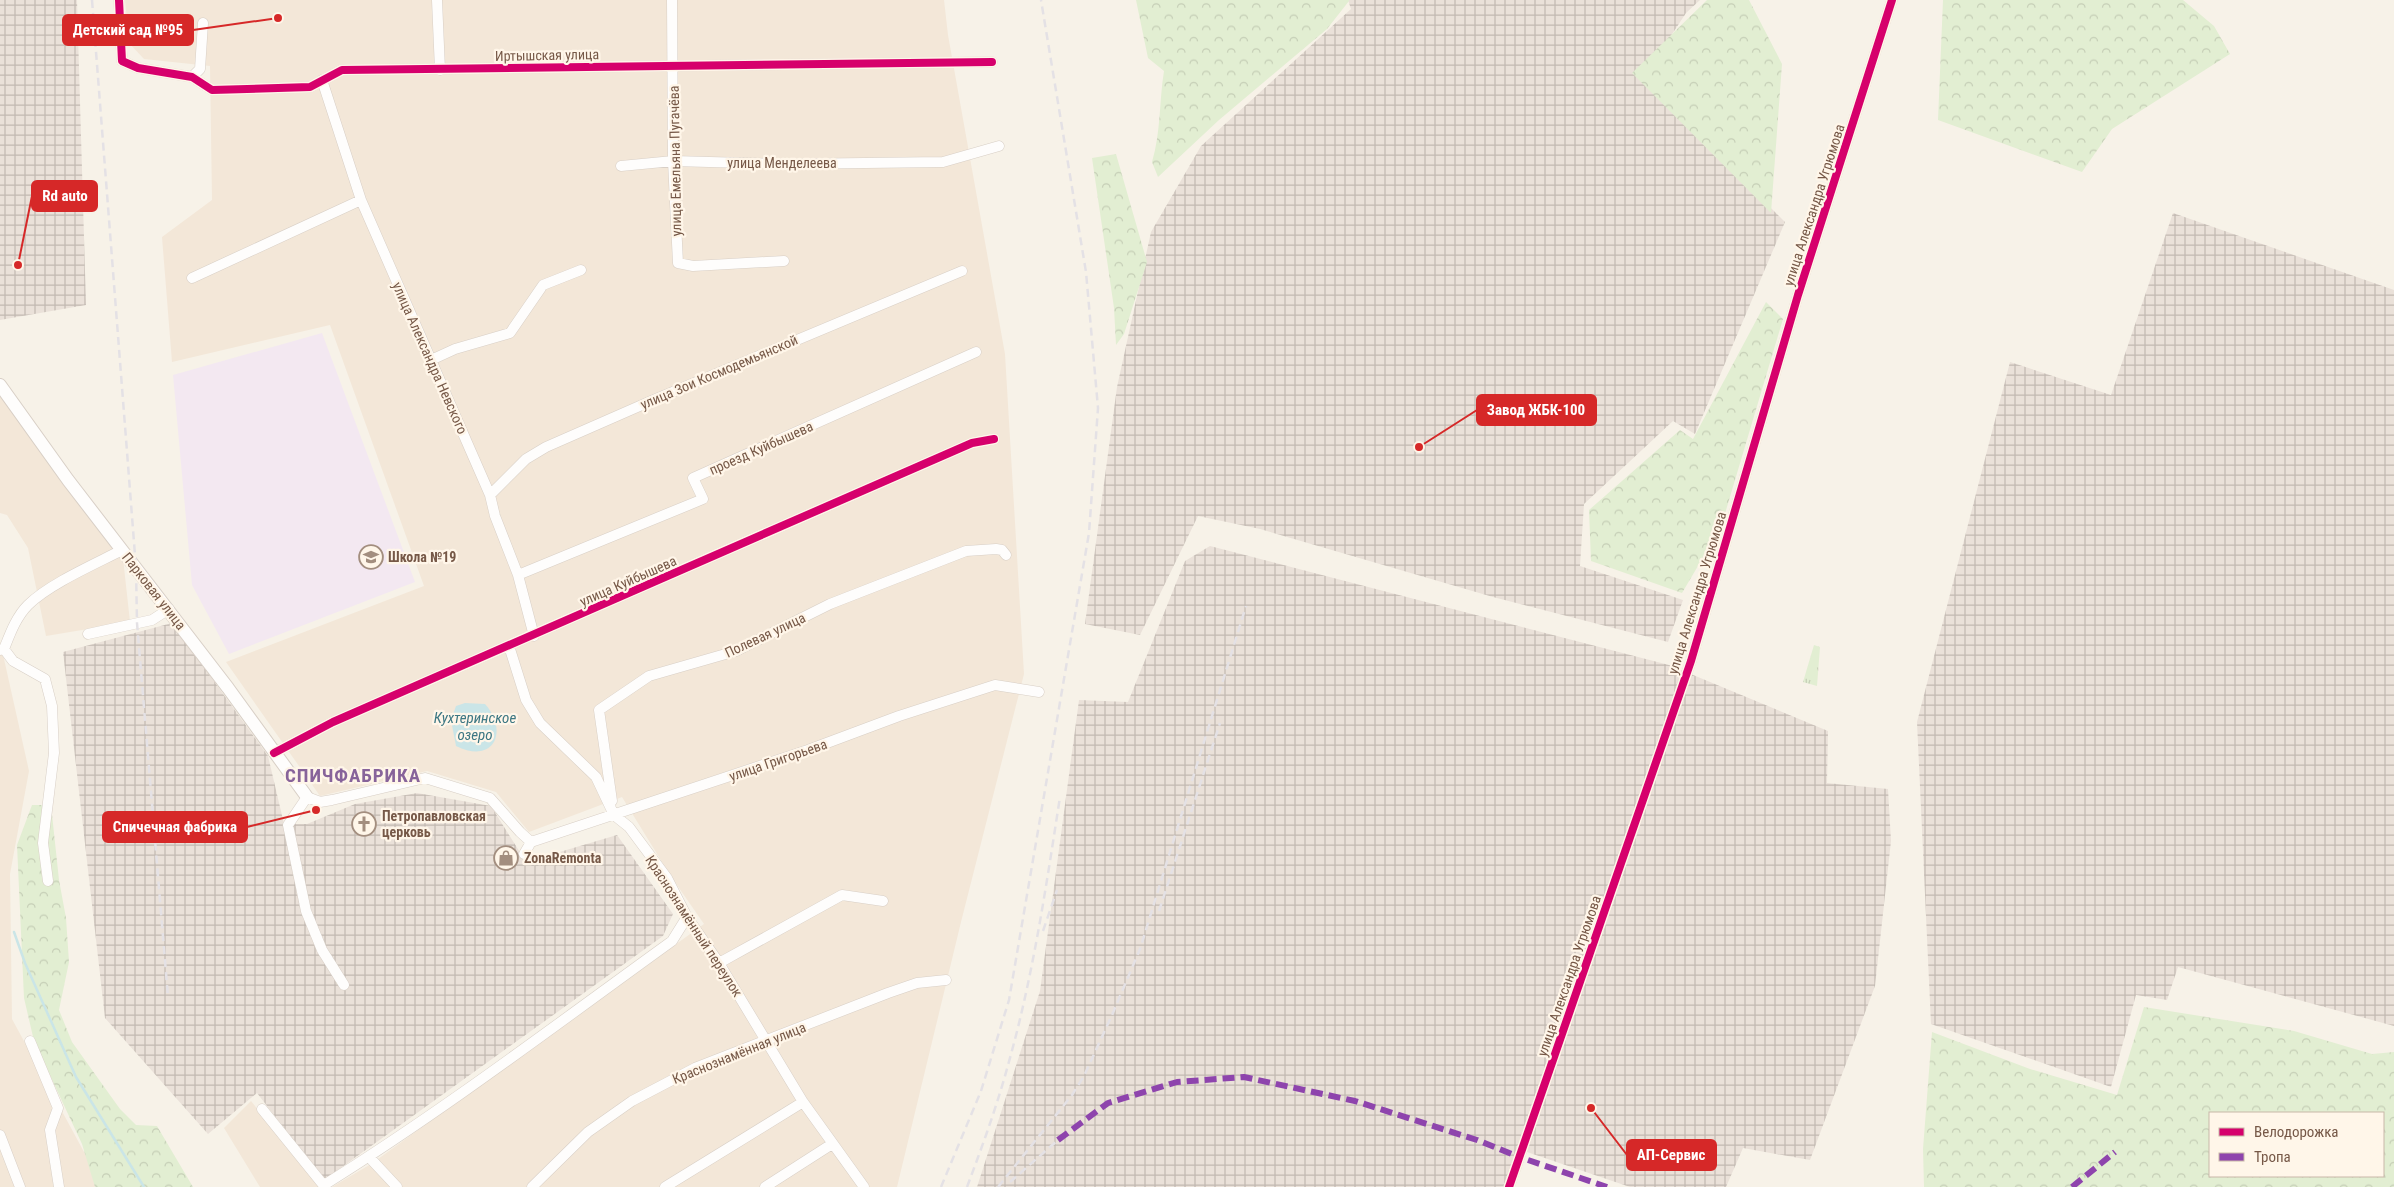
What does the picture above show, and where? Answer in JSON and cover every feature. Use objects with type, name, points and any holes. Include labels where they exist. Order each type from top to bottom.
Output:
[{"type":"street","name":"Иртышская улица","points":[[119,0],[122,61],[138,68],[192,77],[212,90],[310,87],[342,70],[987,61]]},
{"type":"street","points":[[437,0],[440,70]]},
{"type":"street","name":"улица Емельяна Пугачёва","points":[[672,0],[673,161],[678,262],[693,266],[784,262]]},
{"type":"street","name":"улица Александра Угрюмова","points":[[1509,1187],[1691,661],[1798,295],[1892,0]]},
{"type":"street","points":[[192,77],[200,69],[203,22]]},
{"type":"street","name":"улица Александра Невского","points":[[322,80],[361,200],[490,495],[495,516],[518,575],[534,636]]},
{"type":"street","name":"улица Менделеева","points":[[621,166],[673,161],[787,164],[943,162],[999,146]]},
{"type":"street","points":[[192,278],[361,200]]},
{"type":"street","points":[[431,360],[455,349],[510,332],[543,285],[581,270]]},
{"type":"street","name":"улица Зои Космодемьянской","points":[[490,495],[526,458],[546,447],[651,400],[962,271]]},
{"type":"street","name":"проезд Куйбышева","points":[[518,575],[703,499],[693,478],[976,352]]},
{"type":"street","name":"Парковая улица","points":[[0,385],[68,480],[168,609],[307,797]]},
{"type":"street","name":"улица Куйбышева","points":[[274,754],[332,722],[534,636],[972,443],[994,439]]},
{"type":"street","name":"Полевая улица","points":[[614,815],[599,710],[617,696],[649,676],[736,651],[830,604],[966,552],[996,549],[1002,550],[1006,555]]},
{"type":"street","points":[[48,880],[43,843],[54,753],[52,706],[45,679],[13,662],[2,649],[14,625],[28,604],[49,590],[122,550]]},
{"type":"street","points":[[88,634],[152,620],[168,609]]},
{"type":"street","name":"Краснознамённый переулок","points":[[509,646],[526,700],[540,722],[596,777],[614,815],[628,827],[667,878],[687,917],[719,963],[803,1102],[864,1187]]},
{"type":"street","name":"улица Григорьева","points":[[531,842],[808,750],[899,716],[995,685],[1039,692]]},
{"type":"street","points":[[344,985],[322,950],[306,911],[288,826],[307,797],[320,802],[425,778],[490,798],[531,842],[524,854]]},
{"type":"street","points":[[719,963],[842,895],[883,901]]},
{"type":"street","points":[[262,1109],[324,1186],[530,1046],[672,941],[687,917]]},
{"type":"street","name":"Краснознамённая улица","points":[[532,1187],[588,1132],[632,1101],[695,1068],[888,993],[917,983],[946,980]]},
{"type":"street","points":[[30,1041],[58,1108],[50,1130],[59,1187]]},
{"type":"street","points":[[665,1187],[803,1102]]},
{"type":"street","points":[[0,1135],[20,1187]]},
{"type":"street","points":[[765,1187],[832,1144]]},
{"type":"street","points":[[369,1157],[397,1187]]},
{"type":"shaded area","points":[[0,0],[77,0],[86,305],[0,320]]},
{"type":"shaded area","points":[[125,0],[944,0],[948,35],[1005,354],[1024,674],[961,922],[897,1187],[332,1187],[371,1164],[704,924],[670,875],[622,797],[529,832],[496,792],[427,771],[320,796],[226,662],[424,586],[330,325],[172,362],[162,237],[212,200],[210,66],[144,59],[129,43]]},
{"type":"shaded area","points":[[1348,0],[1700,0],[1686,13],[1642,80],[1785,222],[1695,434],[1673,421],[1584,504],[1580,566],[1683,600],[1668,642],[1493,597],[1260,529],[1198,516],[1140,635],[1085,624],[1117,387],[1151,232],[1201,146],[1351,9]]},
{"type":"shaded area","points":[[2173,213],[2394,290],[2394,1026],[2178,967],[2167,1000],[2136,995],[2111,1087],[1931,1024],[1917,722],[2010,362],[2111,395]]},
{"type":"shaded area","points":[[322,333],[415,582],[229,654],[192,585],[173,375]]},
{"type":"shaded area","points":[[0,394],[123,558],[130,622],[46,636],[28,548],[7,515],[0,513]]},
{"type":"shaded area","points":[[1210,546],[1669,665],[1828,731],[1827,783],[1888,789],[1891,841],[1875,986],[1810,1160],[1743,1148],[1726,1187],[1630,1187],[1527,1152],[1515,1168],[1509,1187],[977,1187],[1040,991],[1079,700],[1128,702],[1185,561]]},
{"type":"shaded area","points":[[172,623],[268,756],[284,824],[307,824],[355,804],[417,793],[491,806],[526,862],[617,835],[673,914],[663,936],[324,1180],[257,1093],[208,1134],[105,1018],[63,652]]},
{"type":"shaded area","points":[[0,641],[29,771],[10,874],[12,1019],[103,1187],[0,1187]]},
{"type":"shaded area","points":[[251,1101],[319,1187],[260,1187],[224,1128]]},
{"type":"green space","points":[[1136,0],[1349,1],[1327,29],[1219,120],[1158,177],[1152,162],[1157,139],[1164,71],[1148,58]]},
{"type":"green space","points":[[1707,0],[1749,0],[1782,64],[1771,213],[1632,73]]},
{"type":"green space","points":[[1943,0],[2183,0],[2214,26],[2230,54],[2112,129],[2082,172],[1938,120]]},
{"type":"green space","points":[[1116,154],[1147,262],[1124,334],[1116,345],[1114,308],[1092,158]]},
{"type":"green space","points":[[1766,302],[1783,319],[1721,527],[1682,593],[1591,561],[1589,510],[1680,430],[1693,439]]},
{"type":"green space","points":[[1814,645],[1820,647],[1817,686],[1803,682]]},
{"type":"green space","points":[[32,805],[51,805],[59,880],[66,918],[69,962],[59,1010],[72,1042],[120,1109],[136,1125],[157,1126],[193,1187],[95,1187],[82,1144],[34,1041],[24,998],[17,845]]},
{"type":"green space","points":[[2144,1007],[2294,1031],[2372,1054],[2394,1052],[2394,1187],[1924,1187],[1923,1149],[1932,1032],[2030,1069],[2117,1095]]},
{"type":"water","name":"Кухтеринское озеро","points":[[465,703],[485,704],[492,714],[496,725],[496,734],[494,742],[488,748],[480,751],[469,751],[456,746],[451,720],[456,706]]},
{"type":"waterway","points":[[14,932],[25,963],[76,1077],[144,1187]]},
{"type":"railway","points":[[92,0],[136,568],[137,623],[168,997]]},
{"type":"railway","points":[[941,1187],[981,1091],[1009,1000],[1089,533],[1098,408],[1086,272],[1041,0]]},
{"type":"railway","points":[[998,1187],[1072,1095],[1084,1076],[1112,1015],[1140,949],[1246,606]]},
{"type":"railway","points":[[1159,911],[1220,723]]},
{"type":"railway","points":[[967,1187],[1004,1080],[1025,999],[1060,797]]},
{"type":"railway","points":[[1043,931],[1057,890]]},
{"type":"railway","points":[[1010,1182],[1058,1140]]},
{"type":"marked path","points":[[1058,1140],[1108,1103],[1177,1082],[1244,1077],[1355,1101],[1477,1140],[1519,1157]]},
{"type":"marked path","points":[[2072,1187],[2115,1152]]},
{"type":"marked path","points":[[1528,1160],[1607,1187]]},
{"type":"cycle path","points":[[119,0],[122,61],[138,68],[192,77],[212,90],[310,87],[342,70],[992,62]]},
{"type":"cycle path","points":[[1509,1187],[1691,661],[1798,295],[1892,0]]},
{"type":"cycle path","points":[[274,753],[333,722],[972,443],[994,439]]},
{"type":"place","name":"Детский сад №95","points":[[278,18]]},
{"type":"place","name":"Rd auto","points":[[18,265]]},
{"type":"place","name":"Завод ЖБК-100","points":[[1419,447]]},
{"type":"place","name":"Школа №19","points":[[371,557]]},
{"type":"place","name":"Спичечная фабрика","points":[[316,810]]},
{"type":"place","name":"Петропавловская церковь","points":[[364,824]]},
{"type":"place","name":"ZonaRemonta","points":[[506,858]]},
{"type":"place","name":"АП-Сервис","points":[[1591,1108]]},
{"type":"district","name":"СПИЧФАБРИКА","points":[[353,775]]}]
